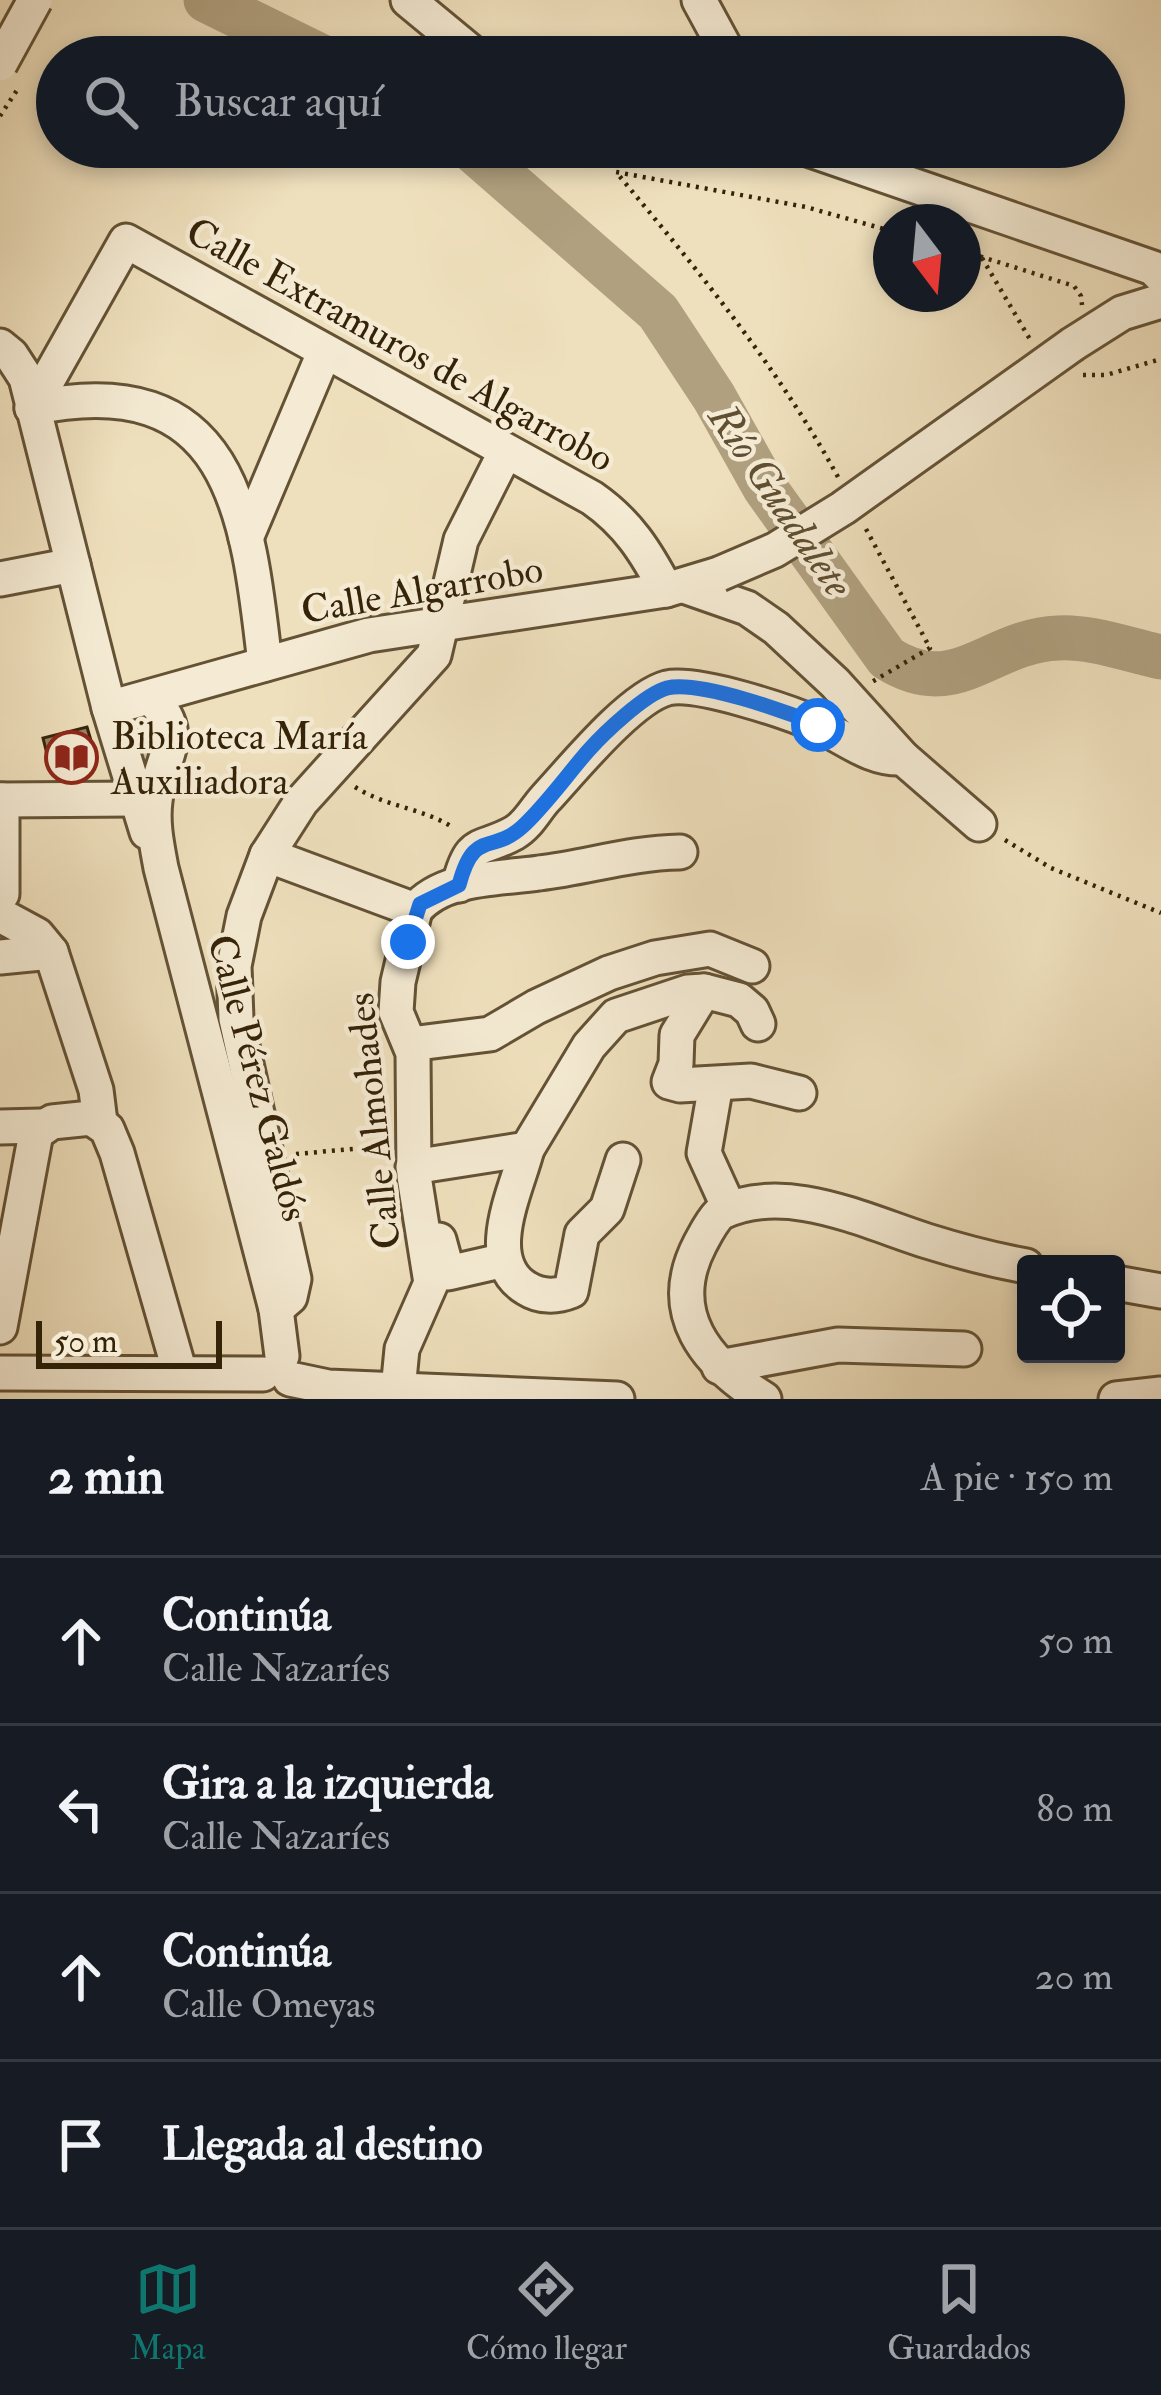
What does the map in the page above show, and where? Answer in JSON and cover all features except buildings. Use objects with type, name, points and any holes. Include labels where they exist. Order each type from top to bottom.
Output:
[{"type":"street","points":[[0,64],[35,0]]},
{"type":"street","points":[[408,0],[452,36]]},
{"type":"street","points":[[699,0],[719,36]]},
{"type":"street","points":[[863,168],[1153,268],[1161,276]]},
{"type":"street","name":"Calle Extramuros de Algarrobo","points":[[32,408],[126,241],[592,498],[621,520],[675,588]]},
{"type":"street","name":"Calle Algarrobo","points":[[110,709],[370,635],[675,588],[719,574],[775,550],[843,508],[1122,313],[1161,301]]},
{"type":"street","name":"Calle Pérez Galdós","points":[[0,346],[20,366],[131,786],[161,868],[276,1309],[276,1379]]},
{"type":"street","points":[[247,538],[323,353]]},
{"type":"street","points":[[32,408],[104,399],[144,406],[172,417],[212,451],[226,476],[247,538],[265,664]]},
{"type":"street","name":"Calle Pérez Galdós","points":[[276,1309],[290,1297],[294,1279],[236,1019],[233,966],[242,922],[267,855],[302,802],[427,665],[439,643],[461,540],[505,453]]},
{"type":"street","points":[[0,579],[73,565]]},
{"type":"street","name":"Calle Algarrobo","points":[[675,588],[746,608],[776,628],[835,683],[903,758],[979,824]]},
{"type":"street","name":"Calle Pérez Galdós","points":[[161,868],[154,804],[168,751],[190,700],[215,678]]},
{"type":"street","points":[[459,885],[465,864],[479,845],[518,830],[602,736],[670,688],[711,692],[788,713],[877,756],[903,758]]},
{"type":"street","points":[[2,894],[1,800],[131,786],[168,751],[164,710],[150,697]]},
{"type":"street","points":[[267,855],[415,910],[431,895],[459,885],[634,853],[680,852]]},
{"type":"street","name":"Calle Almohades","points":[[398,1390],[402,1349],[431,1283],[414,1155],[414,1071],[396,999],[415,910]]},
{"type":"street","points":[[0,915],[37,934],[51,952],[96,1090],[100,1122],[117,1154],[180,1373]]},
{"type":"street","points":[[410,1044],[490,1034],[609,973],[662,956],[710,949],[752,966]]},
{"type":"street","points":[[0,957],[51,952]]},
{"type":"street","points":[[625,1013],[631,995],[662,956]]},
{"type":"street","points":[[704,991],[676,1036],[676,1064],[668,1078],[680,1085],[751,1081],[799,1093]]},
{"type":"street","points":[[622,1160],[607,1209],[582,1234],[571,1291],[539,1295],[510,1270],[504,1225],[527,1149],[611,1018],[704,991],[739,1000],[758,1024]]},
{"type":"street","points":[[716,1084],[704,1153],[728,1208]]},
{"type":"street","points":[[0,1127],[41,1126],[80,1117],[100,1122]]},
{"type":"street","points":[[0,1327],[32,1142],[41,1126]]},
{"type":"street","points":[[414,1155],[527,1149]]},
{"type":"street","points":[[764,1399],[719,1367],[688,1317],[685,1292],[697,1250],[713,1220],[728,1208],[806,1203],[1017,1264]]},
{"type":"street","points":[[423,1222],[434,1220],[448,1273],[510,1270]]},
{"type":"street","points":[[719,1367],[838,1345],[964,1349]]},
{"type":"street","points":[[0,1373],[180,1373],[328,1387],[617,1399]]},
{"type":"street","points":[[1116,1399],[1161,1394]]},
{"type":"path","points":[[842,486],[771,367],[616,172],[806,207],[873,226]]},
{"type":"path","points":[[981,257],[1074,286],[1082,296],[1082,307],[1063,324],[1072,344]]},
{"type":"path","points":[[864,526],[931,648],[877,680]]},
{"type":"path","points":[[329,770],[375,798],[443,820],[479,845]]},
{"type":"path","points":[[979,824],[1051,868],[1161,913]]},
{"type":"path","points":[[266,1157],[414,1155]]},
{"type":"shaded area","points":[[137,709],[156,719],[151,759],[138,763],[126,715]]},
{"type":"waterway","name":"Río Guadalete","points":[[206,0],[279,36]]},
{"type":"waterway","name":"Río Guadalete","points":[[493,168],[658,312],[714,397],[765,488],[887,658],[911,670],[953,672],[1011,649],[1058,638],[1096,641],[1161,657]]},
{"type":"place","name":"Biblioteca María Auxiliadora","points":[[72,758]]},
{"type":"route","points":[[408,942],[415,910],[431,895],[459,885],[465,864],[479,845],[524,825],[602,736],[657,693],[680,687],[711,692],[818,725]]}]
